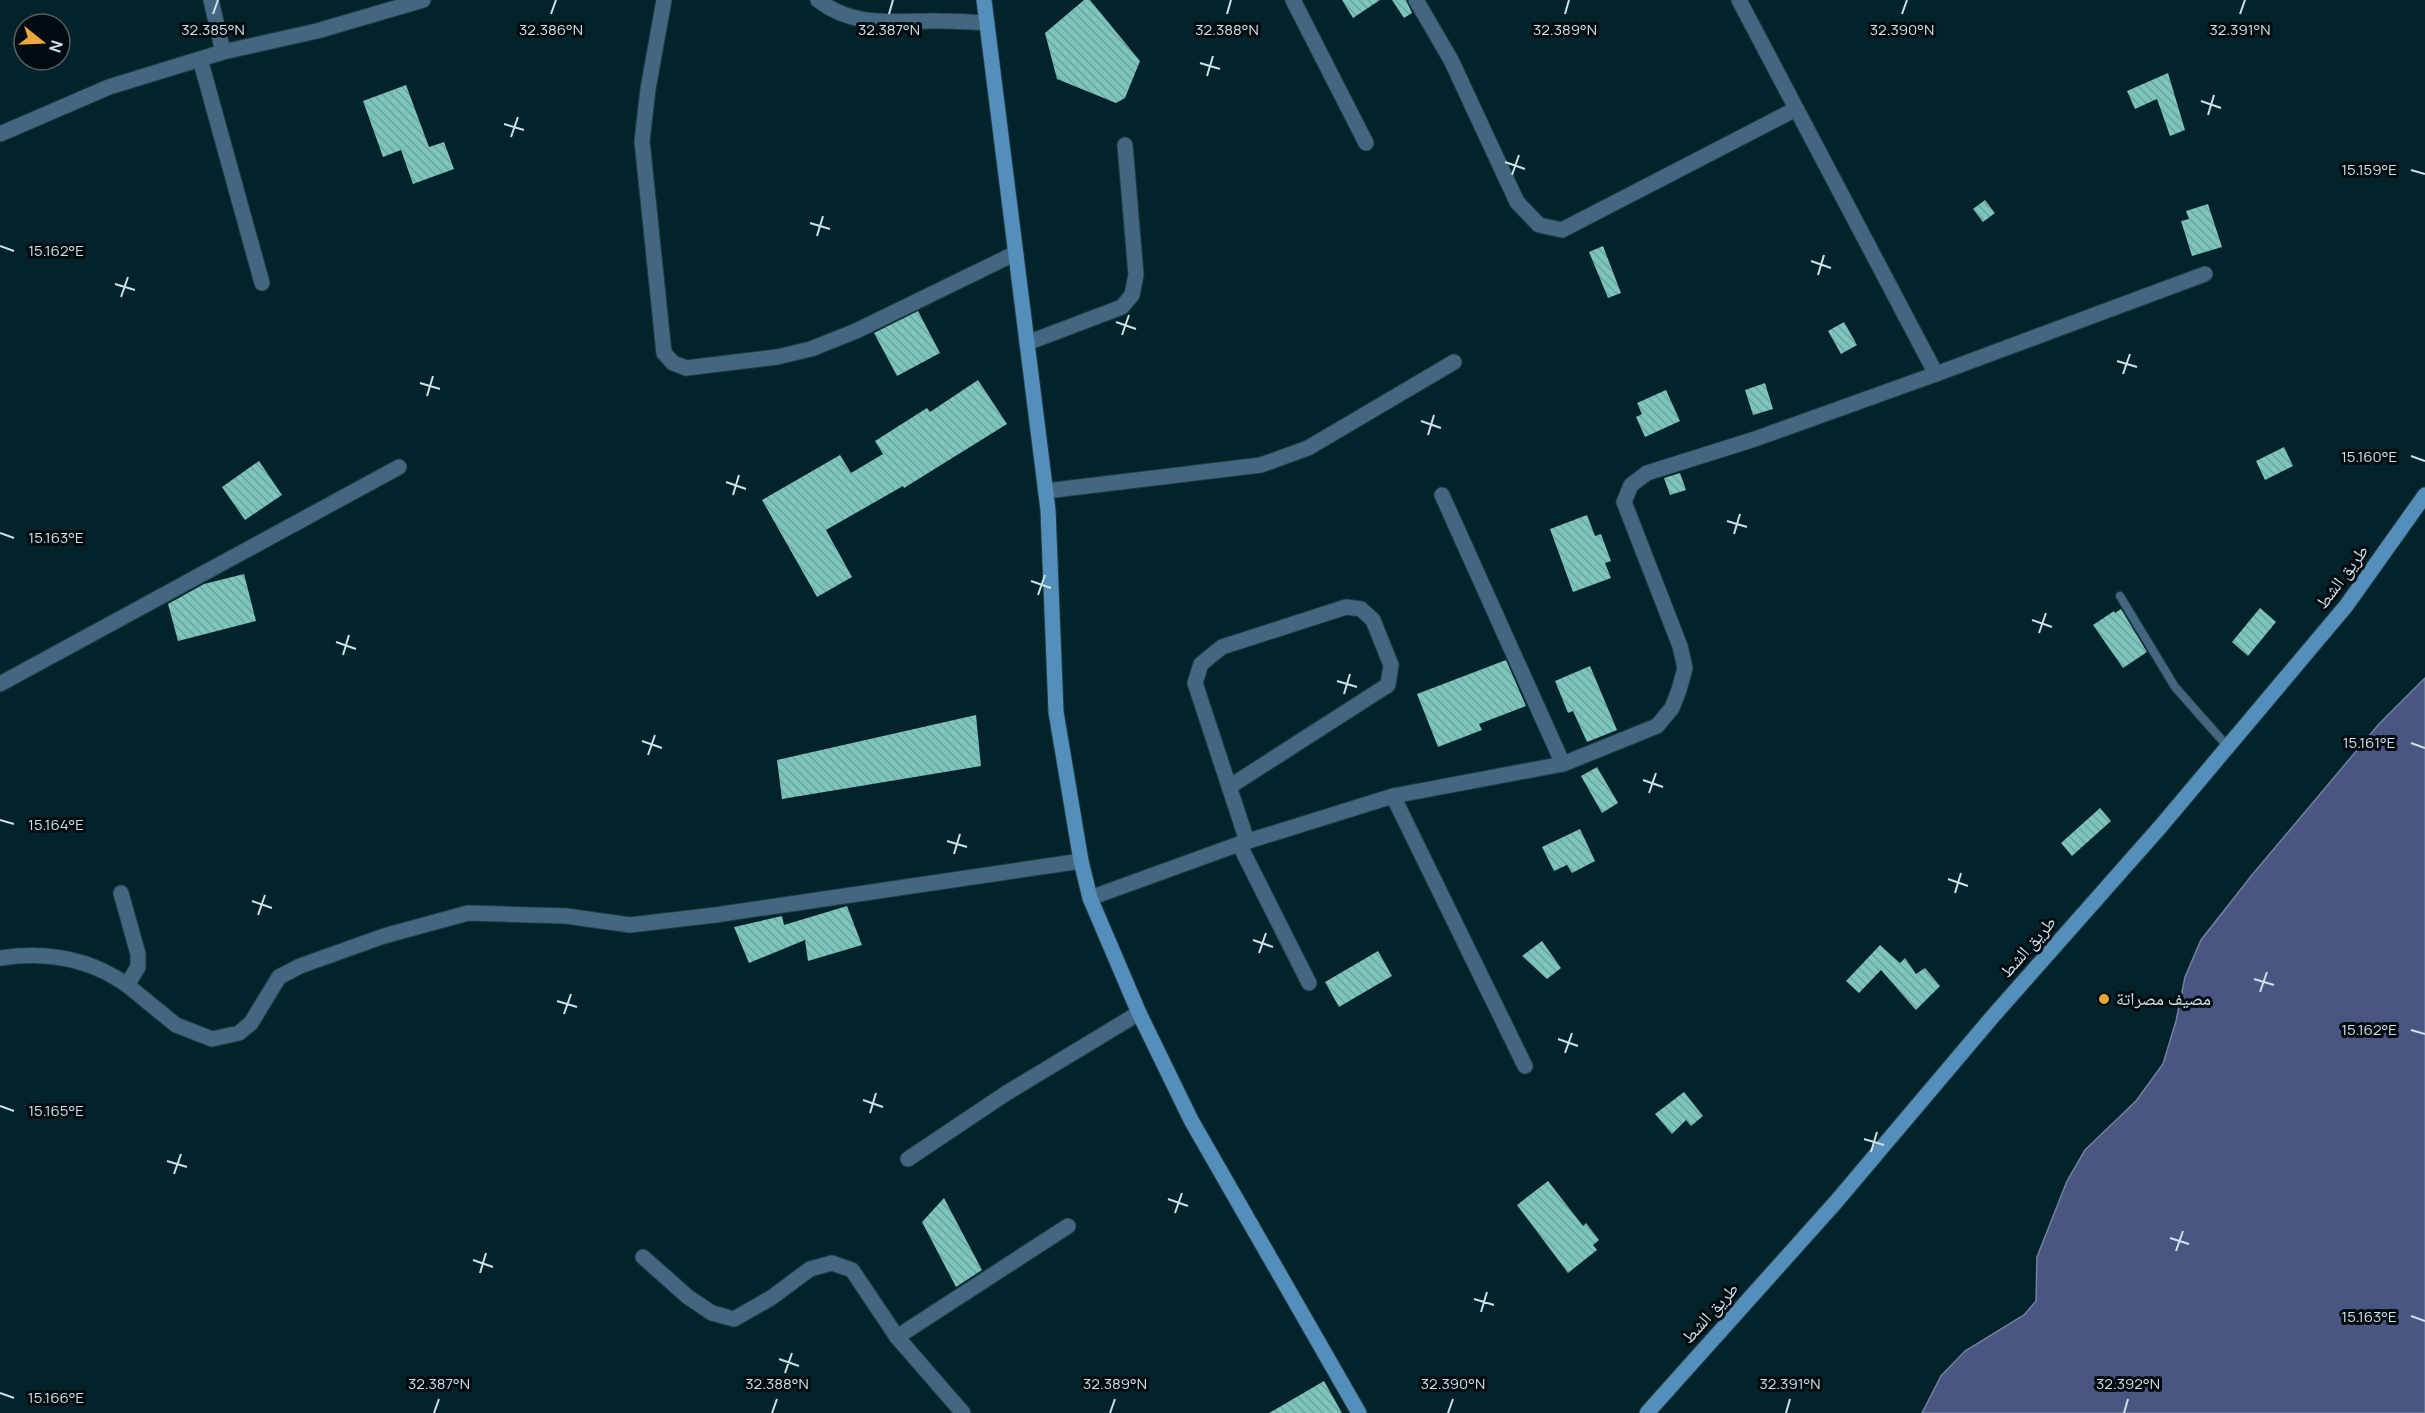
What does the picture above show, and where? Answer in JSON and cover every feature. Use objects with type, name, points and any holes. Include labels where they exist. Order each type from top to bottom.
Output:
[{"type":"street","points":[[211,0],[223,52]]},
{"type":"street","points":[[0,134],[109,87],[223,52],[317,31],[423,0]]},
{"type":"street","points":[[664,0],[648,89],[642,141],[664,353],[674,363],[686,368],[777,357],[811,349],[856,332],[1016,253]]},
{"type":"street","points":[[818,0],[832,11],[868,22],[987,23]]},
{"type":"street","points":[[984,0],[1046,491],[1056,712],[1081,861],[1090,898],[1139,1013],[1191,1120],[1359,1413]]},
{"type":"street","points":[[1293,0],[1366,143]]},
{"type":"street","points":[[1416,0],[1451,60],[1517,202],[1539,225],[1562,230],[1796,109]]},
{"type":"street","points":[[1739,0],[1936,374]]},
{"type":"street","points":[[200,59],[262,283]]},
{"type":"street","points":[[1027,343],[1122,308],[1132,295],[1136,275],[1125,145]]},
{"type":"street","points":[[1090,898],[1243,843],[1393,796],[1563,764],[1657,726],[1672,708],[1684,668],[1680,646],[1624,502],[1631,485],[1647,473],[1755,439],[2205,274]]},
{"type":"street","points":[[1046,491],[1261,465],[1308,448],[1454,362]]},
{"type":"street","points":[[0,684],[399,467]]},
{"type":"street","points":[[1442,495],[1563,764]]},
{"type":"street","name":"طريق الشط","points":[[1647,1413],[1835,1203],[1994,1015],[2228,747],[2346,606],[2425,495]]},
{"type":"street","points":[[1229,787],[1388,686],[1391,665],[1373,620],[1361,609],[1346,607],[1222,647],[1201,664],[1194,683],[1229,787],[1243,843],[1309,983]]},
{"type":"street","points":[[1393,796],[1525,1066]]},
{"type":"street","points":[[0,958],[20,955],[57,956],[107,971],[176,1025],[212,1039],[239,1033],[251,1023],[279,977],[300,966],[384,936],[468,913],[566,916],[630,925],[715,915],[1081,861]]},
{"type":"street","points":[[121,893],[138,954],[138,967],[127,985]]},
{"type":"street","points":[[908,1159],[1005,1094],[1139,1013]]},
{"type":"street","points":[[897,1337],[1068,1226]]},
{"type":"street","points":[[643,1257],[688,1297],[712,1313],[734,1319],[771,1298],[810,1269],[832,1263],[852,1270],[897,1337],[963,1413]]},
{"type":"lane","points":[[2120,596],[2175,687],[2228,747]]},
{"type":"water","points":[[2425,678],[2425,1413],[1922,1413],[1941,1376],[1965,1351],[2024,1315],[2036,1301],[2037,1257],[2067,1181],[2085,1150],[2136,1101],[2163,1064],[2176,1021],[2185,977],[2201,940],[2252,875],[2379,724]]},
{"type":"building","points":[[1084,0],[1090,0],[1140,61],[1125,98],[1116,103],[1057,79],[1045,33]]},
{"type":"building","points":[[1342,0],[1380,0],[1353,18]]},
{"type":"building","points":[[1392,0],[1406,0],[1412,13],[1404,18]]},
{"type":"building","points":[[2168,73],[2185,130],[2170,136],[2157,99],[2135,109],[2127,91]]},
{"type":"building","points":[[406,85],[429,147],[444,142],[454,169],[413,184],[401,150],[383,157],[363,101]]},
{"type":"building","points":[[1985,200],[1995,213],[1983,222],[1973,209]]},
{"type":"building","points":[[2208,204],[2222,247],[2192,256],[2181,221],[2189,219],[2186,211]]},
{"type":"building","points":[[1603,246],[1621,293],[1608,298],[1589,252]]},
{"type":"building","points":[[918,311],[940,353],[897,376],[874,333]]},
{"type":"building","points":[[1844,322],[1857,345],[1841,354],[1828,331]]},
{"type":"building","points":[[978,380],[1007,424],[904,488],[903,486],[826,530],[852,577],[817,597],[762,500],[840,455],[851,473],[883,454],[875,441],[927,408],[930,412]]},
{"type":"building","points":[[1765,383],[1773,409],[1753,415],[1745,390]]},
{"type":"building","points":[[1666,390],[1680,421],[1645,437],[1636,417],[1642,414],[1637,403]]},
{"type":"building","points":[[2284,447],[2293,466],[2265,480],[2256,461]]},
{"type":"building","points":[[259,461],[282,495],[245,520],[222,487]]},
{"type":"building","points":[[1680,473],[1686,490],[1670,495],[1664,478]]},
{"type":"building","points":[[1587,515],[1595,536],[1601,534],[1611,561],[1605,563],[1611,578],[1573,592],[1550,529]]},
{"type":"building","points":[[244,574],[256,621],[178,641],[168,604],[204,584]]},
{"type":"building","points":[[2260,608],[2276,622],[2248,656],[2232,642]]},
{"type":"building","points":[[2121,609],[2147,652],[2123,668],[2093,625]]},
{"type":"building","points":[[1506,660],[1526,706],[1479,724],[1482,730],[1438,747],[1417,694]]},
{"type":"building","points":[[1590,666],[1617,730],[1587,742],[1573,711],[1568,713],[1555,681]]},
{"type":"building","points":[[976,715],[981,766],[782,799],[777,760]]},
{"type":"building","points":[[1597,767],[1618,803],[1602,813],[1581,776]]},
{"type":"building","points":[[2100,808],[2111,821],[2072,856],[2061,843]]},
{"type":"building","points":[[1580,829],[1595,861],[1572,873],[1567,865],[1554,871],[1542,847]]},
{"type":"building","points":[[847,906],[862,945],[808,961],[805,940],[749,963],[734,927],[782,916],[784,925]]},
{"type":"building","points":[[1542,941],[1561,968],[1547,979],[1522,956]]},
{"type":"building","points":[[1880,945],[1900,963],[1905,958],[1916,974],[1925,968],[1940,986],[1916,1010],[1881,970],[1859,993],[1846,981]]},
{"type":"building","points":[[1378,951],[1392,976],[1339,1007],[1325,982]]},
{"type":"building","points":[[1684,1092],[1703,1116],[1691,1126],[1686,1120],[1672,1134],[1655,1114]]},
{"type":"building","points":[[1548,1181],[1583,1226],[1586,1223],[1599,1240],[1593,1245],[1597,1250],[1568,1273],[1517,1205]]},
{"type":"building","points":[[944,1198],[982,1270],[956,1287],[922,1222]]},
{"type":"building","points":[[1324,1381],[1342,1413],[1269,1413]]},
{"type":"place","name":"مصيف مصراتة","points":[[2104,999]]}]
